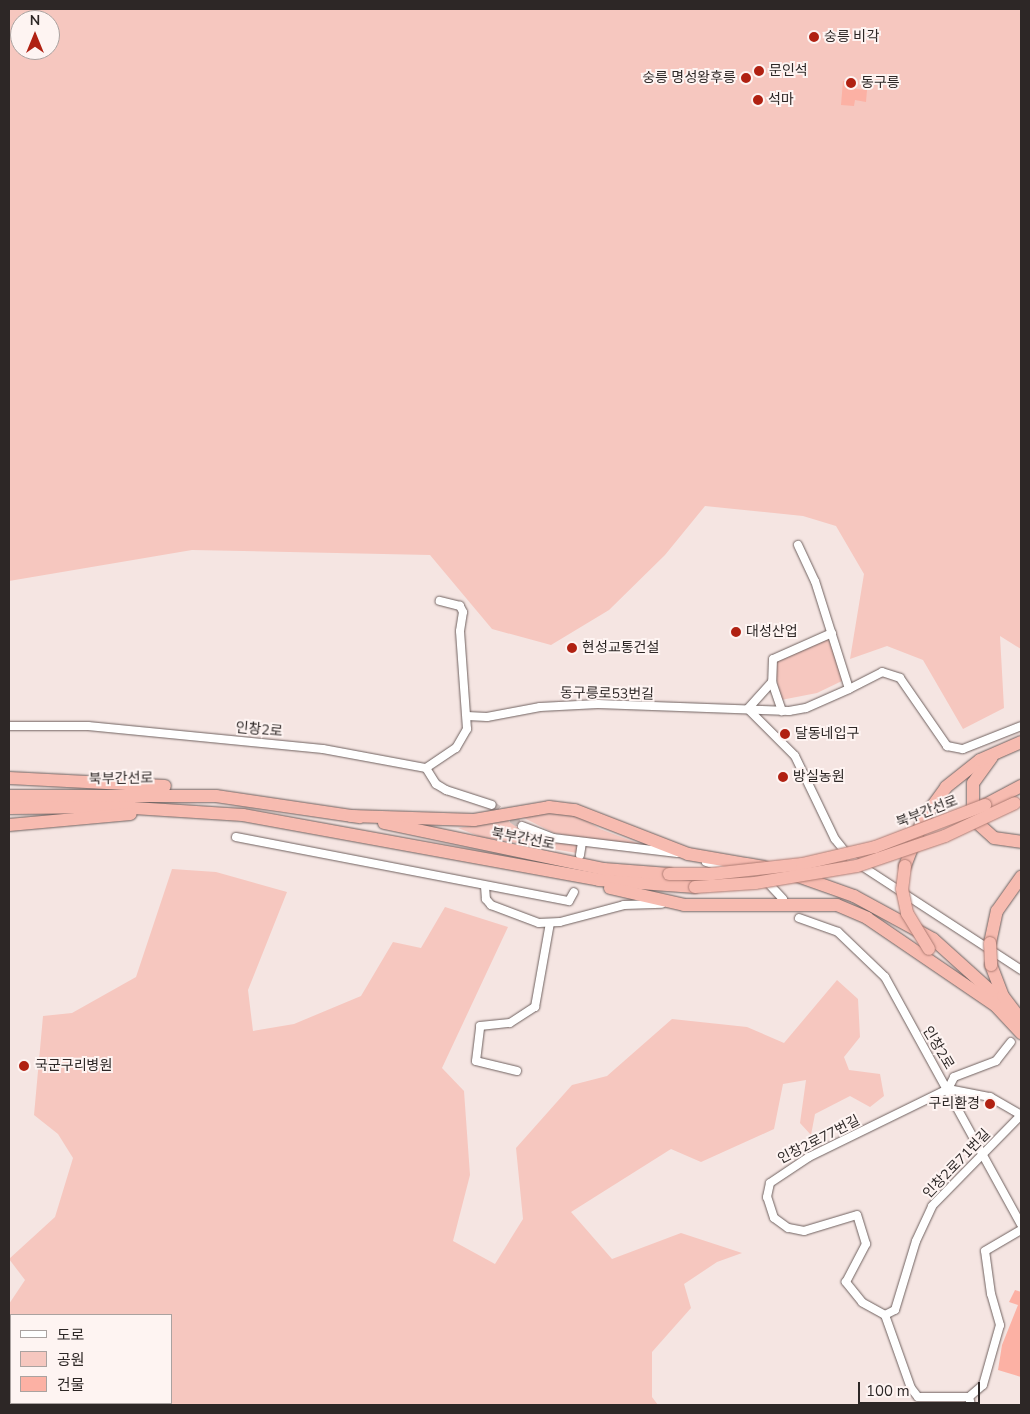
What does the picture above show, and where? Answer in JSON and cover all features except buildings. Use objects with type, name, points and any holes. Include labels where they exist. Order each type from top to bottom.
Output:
[{"type":"highway","points":[[1021,742],[995,753],[959,773],[942,791],[923,819],[906,866],[902,889],[907,913],[929,948],[998,1008],[1021,1033]]},
{"type":"highway","points":[[995,753],[973,783],[973,818],[994,838],[1021,842]]},
{"type":"highway","points":[[9,778],[95,780],[164,786],[216,796]]},
{"type":"highway","name":"북부간선로","points":[[9,796],[216,796],[351,816],[586,866],[669,874],[712,874],[802,864],[875,847],[985,805],[1021,786]]},
{"type":"highway","name":"북부간선로","points":[[9,808],[63,806],[197,810],[293,823],[483,860],[599,880],[695,887],[748,884],[857,866],[945,836],[1018,802]]},
{"type":"highway","points":[[351,816],[474,820],[549,807],[575,810],[688,854],[778,870],[833,887],[888,912],[934,939],[1018,1016]]},
{"type":"highway","points":[[9,825],[197,810]]},
{"type":"highway","points":[[483,860],[682,904],[837,905],[867,918],[998,1008]]},
{"type":"highway","points":[[1018,1016],[991,965],[990,943],[997,911],[1021,877]]},
{"type":"street","points":[[798,545],[815,581],[849,689]]},
{"type":"street","points":[[440,601],[460,606],[463,612],[460,632],[466,716],[462,741],[426,768],[436,784],[446,790],[492,806]]},
{"type":"street","points":[[769,729],[768,714],[778,711],[772,682],[773,658],[832,633]]},
{"type":"street","name":"동구릉로53번길","points":[[466,716],[487,717],[569,705],[778,711],[806,708],[882,672],[900,678],[947,746],[963,749],[1021,726]]},
{"type":"street","points":[[772,682],[748,709],[796,756],[835,839],[851,859],[1021,970]]},
{"type":"street","name":"인창2로","points":[[9,726],[88,726],[307,747],[426,768]]},
{"type":"street","points":[[522,826],[545,836],[582,843],[688,854],[755,876],[774,888],[783,899]]},
{"type":"street","points":[[236,837],[569,901],[574,892]]},
{"type":"street","points":[[580,855],[582,843]]},
{"type":"street","points":[[485,886],[486,899],[491,904],[539,923],[550,923],[624,905],[682,904]]},
{"type":"street","name":"인창2로","points":[[799,918],[838,932],[880,970],[948,1089],[981,1155],[1021,1224]]},
{"type":"street","points":[[517,1071],[476,1061],[480,1026],[515,1022],[535,1007],[550,923]]},
{"type":"street","points":[[1011,1042],[991,1064],[954,1077],[948,1089],[990,1097],[1021,1115]]},
{"type":"street","name":"인창2로77번길","points":[[886,1315],[862,1302],[846,1282],[866,1244],[857,1215],[804,1231],[788,1228],[774,1218],[768,1187],[781,1172],[948,1089]]},
{"type":"street","name":"인창2로71번길","points":[[886,1315],[895,1310],[916,1241],[932,1206],[1021,1115]]},
{"type":"street","points":[[886,1315],[918,1398],[970,1401],[983,1385],[1000,1325],[991,1294],[985,1251],[1021,1230]]},
{"type":"green space","points":[[9,9],[1021,9],[1021,649],[1000,636],[1004,708],[963,729],[923,660],[887,646],[850,659],[864,574],[836,526],[803,516],[705,506],[665,555],[609,610],[551,645],[492,629],[430,555],[192,550],[9,581]]},
{"type":"green space","points":[[831,638],[844,680],[817,693],[781,700],[774,666],[778,659]]},
{"type":"green space","points":[[549,813],[577,815],[600,829],[645,846],[645,849],[554,833],[522,817]]},
{"type":"green space","points":[[507,820],[527,834],[578,844],[577,853],[481,837],[458,828]]},
{"type":"green space","points":[[172,869],[216,872],[287,892],[248,990],[253,1031],[294,1024],[361,996],[393,942],[421,948],[445,907],[508,927],[442,1068],[464,1091],[470,1175],[453,1241],[495,1264],[523,1219],[516,1148],[572,1085],[607,1076],[672,1019],[747,1027],[784,1043],[837,980],[858,999],[860,1037],[844,1057],[849,1070],[880,1074],[884,1096],[870,1107],[850,1096],[815,1114],[811,1135],[800,1123],[806,1080],[783,1084],[774,1129],[701,1162],[671,1149],[571,1212],[612,1259],[681,1233],[742,1253],[717,1262],[684,1284],[691,1308],[652,1352],[652,1397],[658,1405],[9,1405],[9,1304],[25,1280],[9,1259],[55,1217],[73,1158],[58,1134],[34,1115],[43,1016],[72,1013],[136,977]]},
{"type":"tunnel","points":[[492,805],[522,826]]},
{"type":"place","name":"숭릉 비각","points":[[814,37]]},
{"type":"place","name":"문인석","points":[[759,71]]},
{"type":"place","name":"숭릉 명성왕후릉","points":[[746,78]]},
{"type":"place","name":"동구릉","points":[[851,83]]},
{"type":"place","name":"석마","points":[[758,100]]},
{"type":"place","name":"대성산업","points":[[736,632]]},
{"type":"place","name":"현성교통건설","points":[[572,648]]},
{"type":"place","name":"달동네입구","points":[[785,734]]},
{"type":"place","name":"방실농원","points":[[783,777]]},
{"type":"place","name":"국군구리병원","points":[[24,1066]]},
{"type":"place","name":"구리환경","points":[[990,1104]]}]
